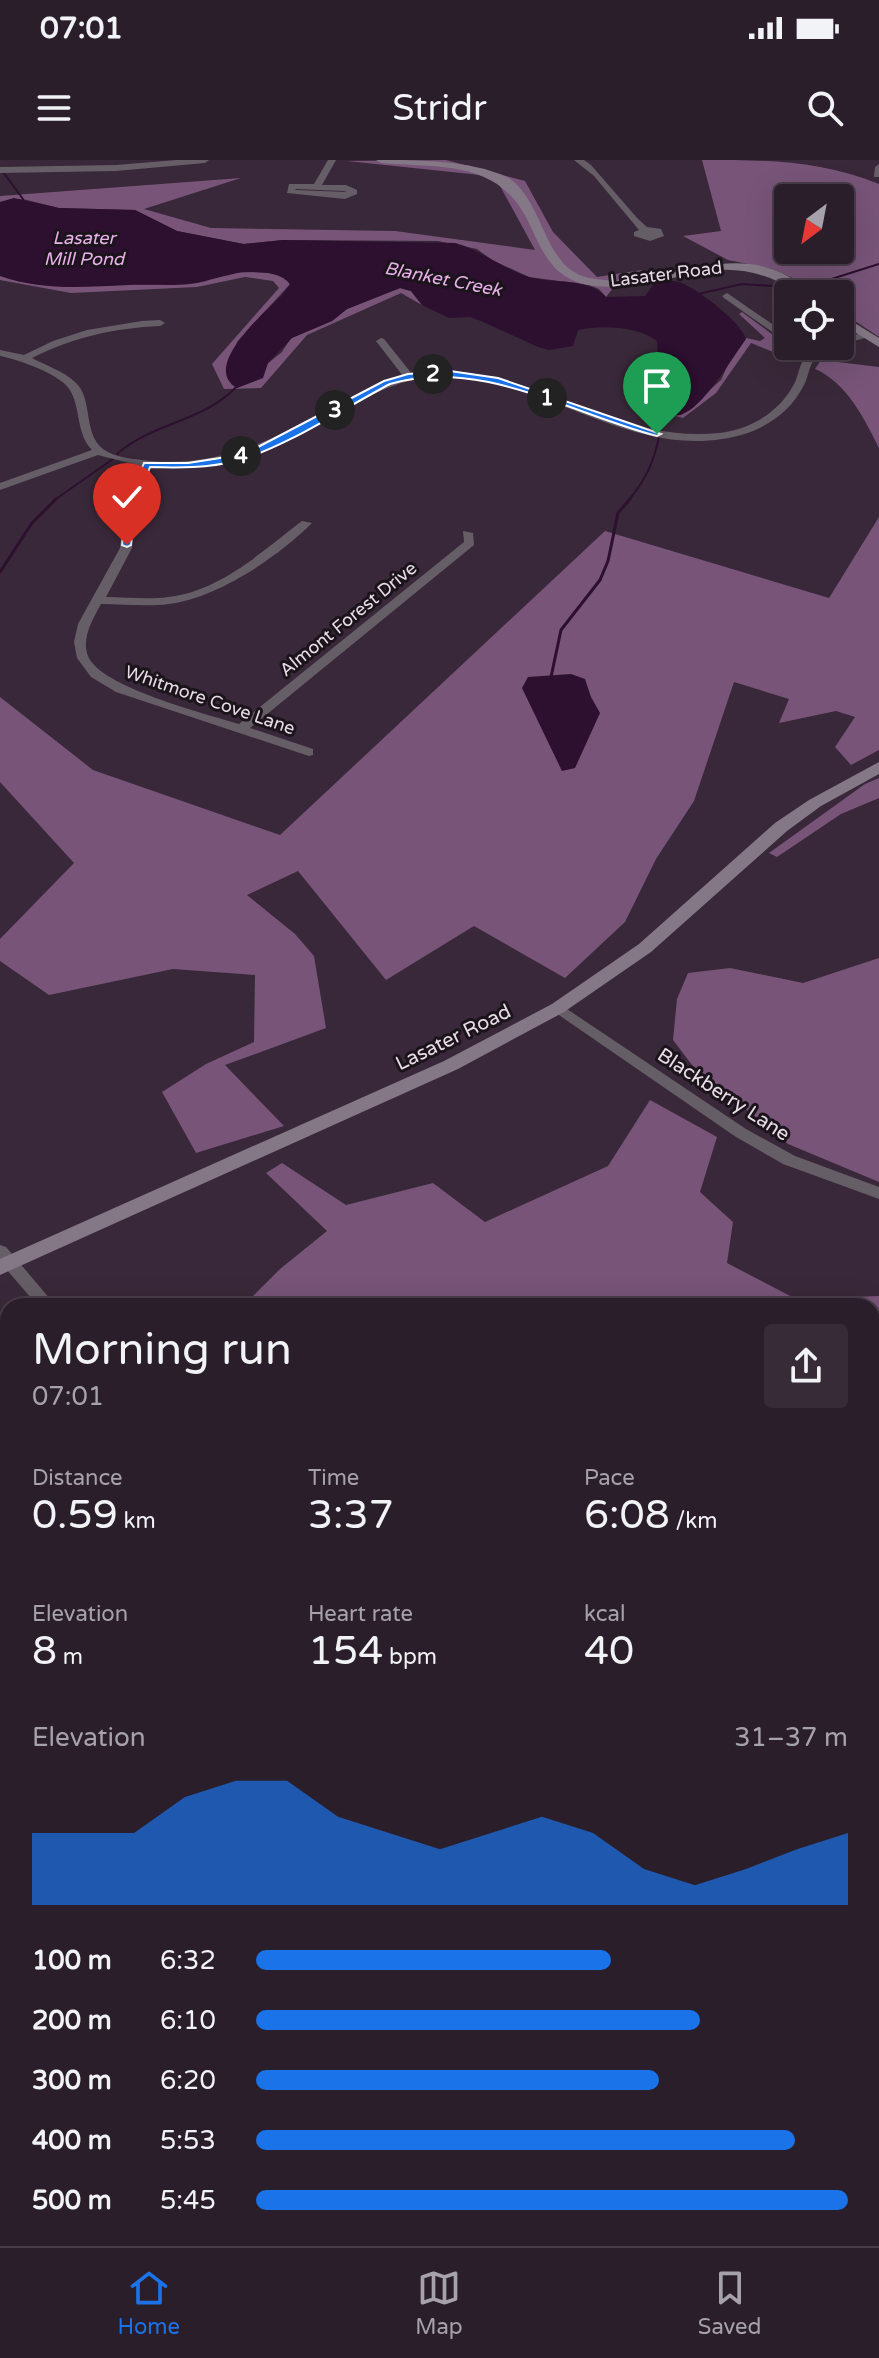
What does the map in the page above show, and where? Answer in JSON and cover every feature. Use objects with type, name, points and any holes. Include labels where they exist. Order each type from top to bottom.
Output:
[{"type":"street","points":[[0,170],[205,160]]},
{"type":"street","points":[[317,186],[332,160]]},
{"type":"street","name":"Lasater Road","points":[[381,160],[477,171],[502,179],[514,188],[555,260],[569,275],[579,279],[619,282],[733,266],[771,272],[785,280]]},
{"type":"street","points":[[578,160],[601,177],[621,208],[644,229]]},
{"type":"street","points":[[292,186],[317,186],[351,189],[354,192],[345,196],[290,191],[292,186]]},
{"type":"street","name":"Lasater Road","points":[[727,296],[774,330]]},
{"type":"street","points":[[25,358],[61,341],[91,332],[160,323]]},
{"type":"street","points":[[854,328],[879,343]]},
{"type":"street","points":[[854,338],[865,335]]},
{"type":"street","points":[[381,341],[408,376]]},
{"type":"street","points":[[0,353],[25,358],[65,378],[77,391],[84,430],[99,451]]},
{"type":"street","points":[[0,487],[99,451],[147,465],[188,466],[234,458],[261,449],[387,383],[408,376],[439,373],[481,377],[642,431],[706,437],[754,429],[781,413],[803,381],[808,360]]},
{"type":"street","name":"Whitmore Cove Lane","points":[[147,465],[130,504],[127,545],[100,600],[84,623],[78,640],[78,650],[88,668],[120,689],[309,752]]},
{"type":"street","points":[[100,600],[168,601],[196,596],[218,586],[306,523]]},
{"type":"street","name":"Almont Forest Drive","points":[[241,729],[470,543],[467,533]]},
{"type":"street","name":"Lasater Road","points":[[3,1261],[451,1065],[558,1008],[645,948],[781,827],[825,796],[879,767]]},
{"type":"street","name":"Blackberry Lane","points":[[558,1008],[741,1133],[789,1160],[879,1193]]},
{"type":"street","points":[[3,1261],[40,1298]]},
{"type":"shaded area","points":[[446,160],[525,181],[553,232],[597,277],[642,270],[646,273],[619,280],[606,297],[599,289],[589,285],[529,277],[492,260],[477,249],[438,241],[283,240],[244,244],[177,231],[135,210],[59,208],[23,199],[0,202],[0,196],[241,178],[144,209],[211,228],[395,231],[535,250],[499,184],[480,175],[347,161]]},
{"type":"shaded area","points":[[702,160],[771,161],[814,166],[879,184],[879,337],[854,320],[854,280],[796,280],[772,269],[728,260],[683,236],[721,231]]},
{"type":"shaded area","points":[[241,272],[274,274],[290,284],[237,342],[231,384],[237,388],[282,352],[291,338],[332,321],[347,309],[400,288],[411,291],[422,305],[401,293],[307,335],[261,388],[224,389],[212,364],[279,288],[273,281],[245,277],[197,287],[71,293],[0,280],[0,275],[151,284],[211,279]]},
{"type":"shaded area","points":[[742,312],[774,336],[774,352],[751,343],[716,393],[683,418],[645,408],[656,385],[660,394],[656,398],[674,415],[681,415],[721,380],[731,358],[746,338],[760,341],[765,338],[739,314]]},
{"type":"shaded area","points":[[821,360],[879,367],[879,448],[845,392],[815,369]]},
{"type":"shaded area","points":[[879,517],[879,750],[851,765],[835,747],[855,717],[836,711],[779,723],[789,699],[734,682],[694,801],[656,859],[625,922],[565,978],[474,926],[386,980],[298,871],[247,895],[295,934],[314,956],[326,1028],[225,1065],[284,1126],[196,1153],[162,1092],[206,1064],[254,1042],[255,975],[173,969],[49,995],[0,961],[0,939],[74,863],[0,782],[0,697],[93,770],[280,835],[605,531],[829,598]]},
{"type":"shaded area","points":[[879,778],[879,798],[841,814],[777,857],[769,853],[865,784]]},
{"type":"shaded area","points":[[879,958],[879,1182],[788,1144],[692,1065],[673,1040],[677,999],[688,973],[730,968],[803,983]]},
{"type":"shaded area","points":[[650,1100],[717,1137],[700,1192],[733,1222],[727,1263],[794,1298],[251,1298],[280,1269],[327,1231],[266,1173],[282,1163],[346,1205],[433,1183],[485,1222],[608,1166]]},
{"type":"shaded area","points":[[879,1296],[879,1298],[824,1298]]},
{"type":"water","name":"Lasater Mill Pond","points":[[14,198],[59,208],[135,210],[177,231],[243,244],[283,240],[455,243],[519,274],[590,286],[606,297],[645,296],[654,284],[679,282],[717,306],[746,339],[698,403],[680,415],[667,414],[655,409],[653,404],[667,378],[658,355],[657,341],[649,336],[619,328],[588,328],[578,330],[573,346],[549,350],[470,317],[449,318],[422,305],[411,291],[400,288],[347,309],[332,321],[292,338],[268,363],[263,378],[237,388],[228,379],[226,367],[231,354],[251,326],[283,294],[290,284],[286,280],[269,273],[245,272],[190,284],[64,287],[16,281],[0,276],[0,202]]},
{"type":"water","points":[[571,674],[585,679],[600,713],[575,768],[562,771],[522,688],[528,677]]},
{"type":"waterway","points":[[3,172],[23,199],[23,204]]},
{"type":"waterway","name":"Blanket Creek","points":[[694,295],[742,284],[803,288],[879,264]]},
{"type":"waterway","points":[[117,454],[146,435],[210,407],[238,385]]},
{"type":"waterway","points":[[659,431],[669,410]]},
{"type":"waterway","points":[[628,501],[648,471],[659,437]]},
{"type":"waterway","points":[[53,501],[113,459]]},
{"type":"waterway","points":[[0,572],[32,523],[56,499]]},
{"type":"waterway","points":[[551,677],[561,630],[600,580],[608,561],[618,513],[630,499]]},
{"type":"route","points":[[127,545],[130,504],[147,465],[188,466],[234,458],[261,449],[387,383],[408,376],[450,373],[495,380],[610,421],[657,434]]}]
